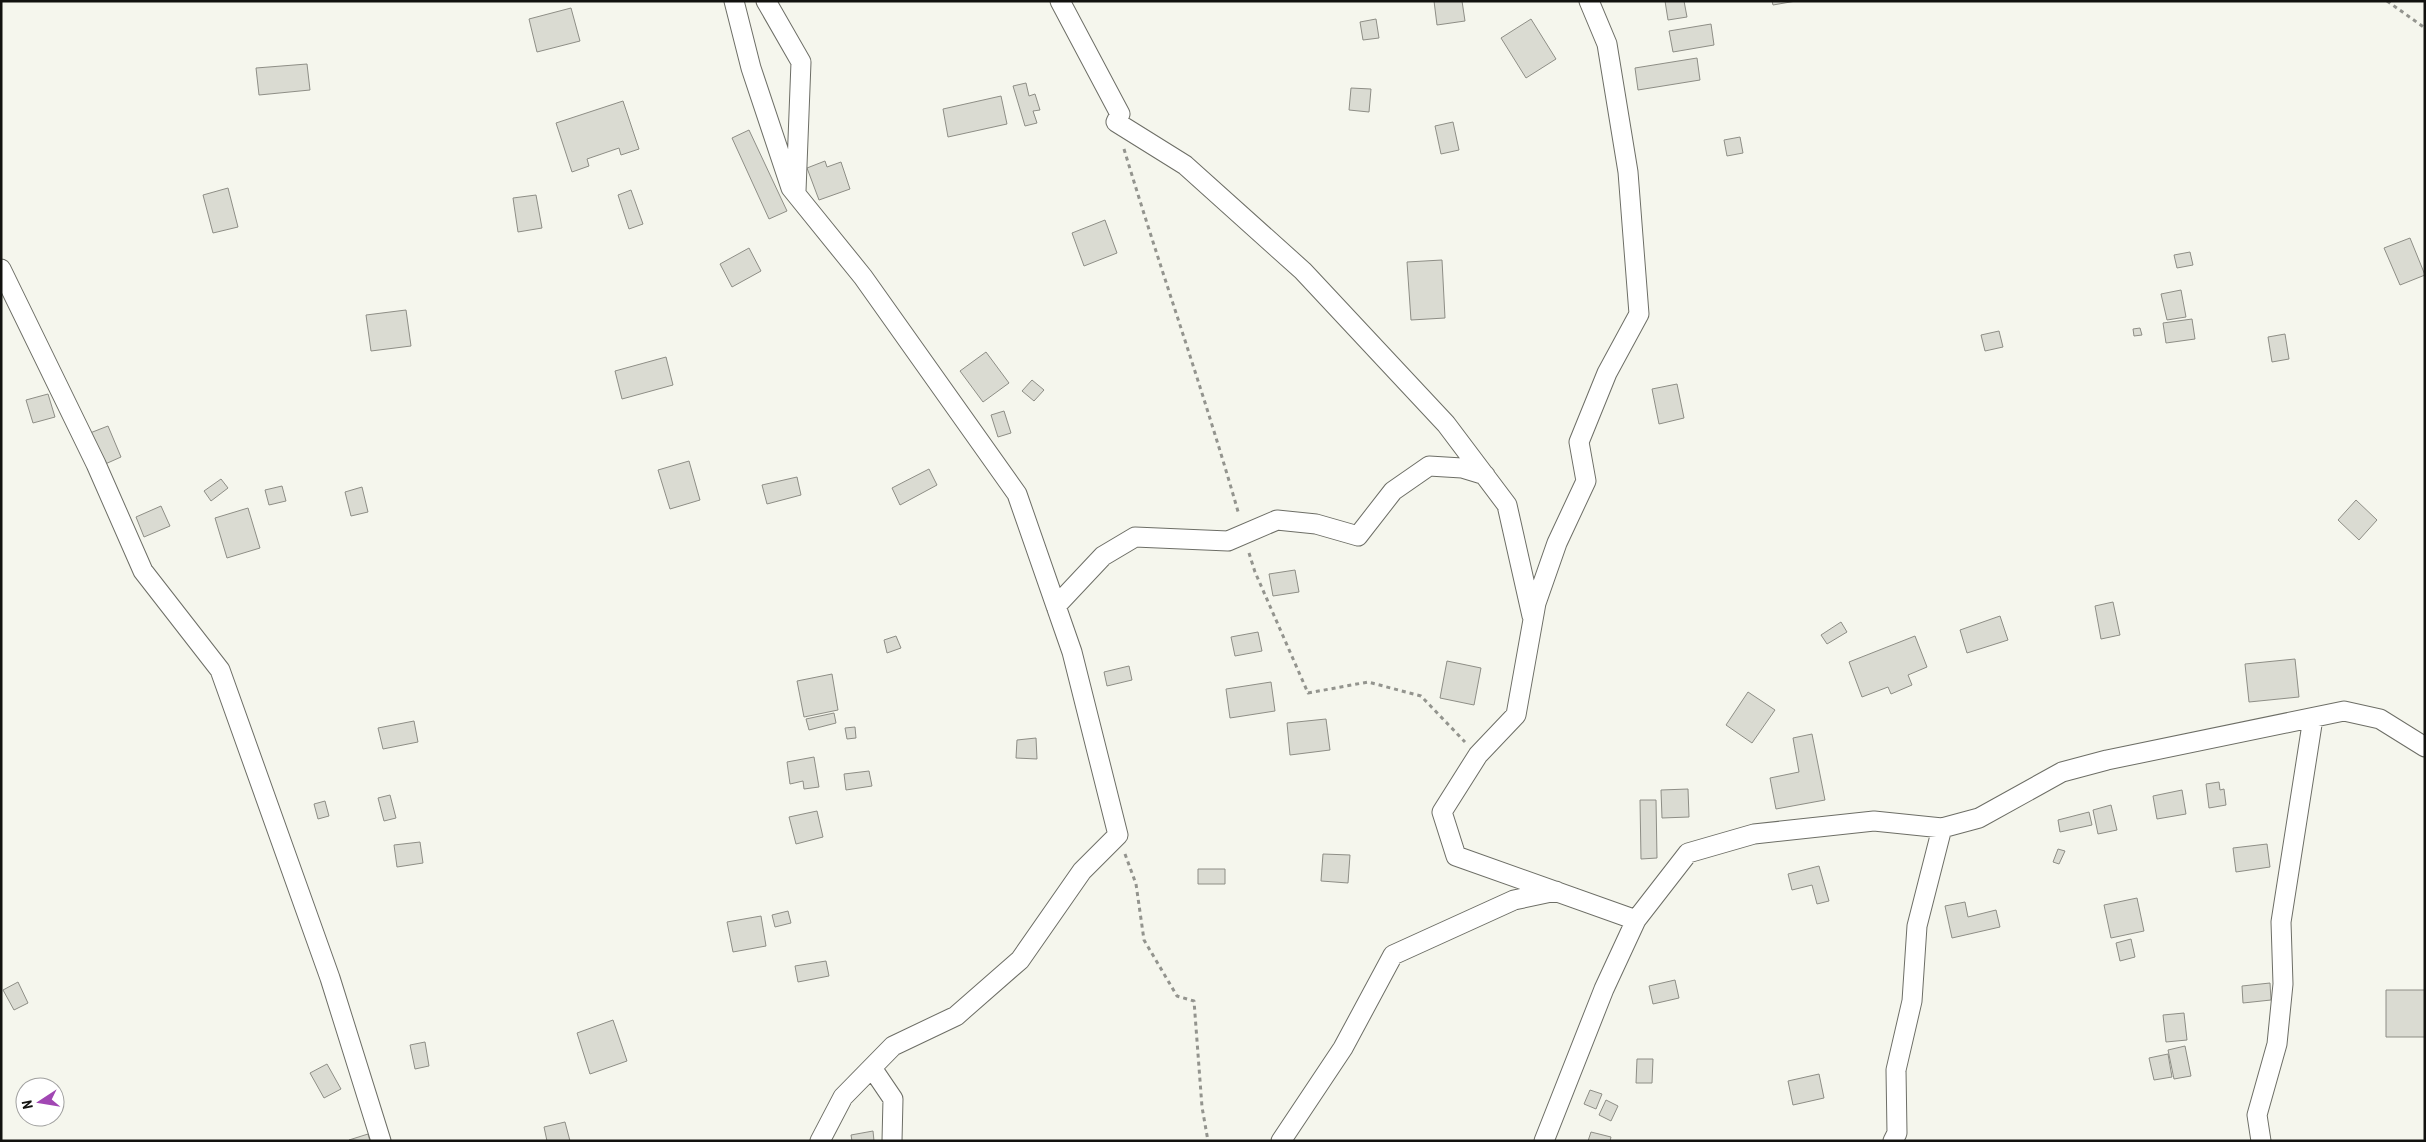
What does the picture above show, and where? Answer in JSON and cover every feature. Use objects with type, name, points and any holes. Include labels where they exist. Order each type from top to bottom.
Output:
[{"type":"street","points":[[734,1],[751,68],[791,188],[863,277],[1017,494],[1072,652],[1118,835],[1082,871],[1020,960],[956,1016],[893,1046],[843,1097],[820,1141]]},
{"type":"street","points":[[766,1],[801,62],[796,194]]},
{"type":"street","points":[[1060,1],[1120,114],[1116,122],[1185,165],[1303,271],[1446,424],[1485,475],[1507,505],[1532,620]]},
{"type":"street","points":[[1589,1],[1607,44],[1628,172],[1639,314],[1607,373],[1579,442],[1586,481],[1557,544],[1536,603],[1516,715],[1478,755],[1442,812],[1456,856],[1636,920]]},
{"type":"street","points":[[1,269],[96,464],[143,571],[220,670],[330,978],[382,1141]]},
{"type":"street","points":[[1056,606],[1103,556],[1135,537],[1228,541],[1277,520],[1316,524],[1358,536],[1393,492],[1429,466],[1462,468],[1485,475]]},
{"type":"street","points":[[1544,1141],[1604,989],[1636,920],[1688,853],[1754,834],[1874,822],[1942,828],[1979,818],[2062,772],[2107,760],[2344,711],[2380,718],[2425,747]]},
{"type":"street","points":[[2261,1141],[2257,1115],[2278,1044],[2283,984],[2281,922],[2313,718]]},
{"type":"street","points":[[1894,1141],[1896,1133],[1896,1070],[1912,1001],[1917,926],[1942,828]]},
{"type":"street","points":[[1281,1141],[1342,1048],[1393,955],[1514,900],[1556,891]]},
{"type":"street","points":[[872,1068],[892,1099],[892,1141]]},
{"type":"path","points":[[2387,1],[2425,28]]},
{"type":"path","points":[[1116,122],[1149,233],[1214,428],[1255,572],[1308,693],[1368,682],[1421,696],[1478,755]]},
{"type":"path","points":[[1118,835],[1136,884],[1144,940],[1177,996],[1194,1001],[1202,1107],[1208,1141]]},
{"type":"building","points":[[1434,1],[1462,1],[1465,21],[1437,25]]},
{"type":"building","points":[[1665,1],[1684,1],[1687,17],[1668,20]]},
{"type":"building","points":[[1772,1],[1796,1],[1773,5]]},
{"type":"building","points":[[571,8],[580,41],[537,52],[529,19]]},
{"type":"building","points":[[1376,19],[1379,38],[1363,40],[1360,22]]},
{"type":"building","points":[[1531,19],[1556,59],[1526,78],[1501,38]]},
{"type":"building","points":[[1711,24],[1714,45],[1673,52],[1669,31]]},
{"type":"building","points":[[1697,58],[1700,80],[1638,90],[1635,68]]},
{"type":"building","points":[[307,64],[310,90],[259,95],[256,68]]},
{"type":"building","points":[[1026,83],[1029,96],[1035,94],[1040,110],[1033,111],[1037,123],[1025,126],[1013,86]]},
{"type":"building","points":[[1351,88],[1371,89],[1369,112],[1349,110]]},
{"type":"building","points":[[1001,96],[1007,124],[948,137],[943,109]]},
{"type":"building","points":[[623,101],[639,149],[621,155],[619,148],[587,159],[589,166],[572,172],[556,123]]},
{"type":"building","points":[[1453,122],[1459,150],[1441,154],[1435,126]]},
{"type":"building","points":[[749,130],[787,211],[769,219],[732,138]]},
{"type":"building","points":[[1740,137],[1743,153],[1727,156],[1724,140]]},
{"type":"building","points":[[825,161],[827,167],[841,162],[850,189],[819,200],[807,168]]},
{"type":"building","points":[[228,188],[238,227],[213,233],[203,195]]},
{"type":"building","points":[[631,190],[643,224],[629,229],[618,195]]},
{"type":"building","points":[[536,195],[542,228],[518,232],[513,198]]},
{"type":"building","points":[[1105,220],[1117,253],[1084,266],[1072,233]]},
{"type":"building","points":[[2410,238],[2425,275],[2400,285],[2384,248]]},
{"type":"building","points":[[749,248],[761,271],[732,287],[720,264]]},
{"type":"building","points":[[2190,252],[2193,265],[2177,268],[2174,255]]},
{"type":"building","points":[[1442,260],[1445,318],[1411,320],[1407,262]]},
{"type":"building","points":[[2181,290],[2186,317],[2167,320],[2161,294]]},
{"type":"building","points":[[406,310],[411,346],[371,351],[366,315]]},
{"type":"building","points":[[2192,319],[2195,339],[2166,343],[2163,323]]},
{"type":"building","points":[[2140,328],[2142,335],[2134,336],[2133,329]]},
{"type":"building","points":[[1999,331],[2003,347],[1985,351],[1981,335]]},
{"type":"building","points":[[2285,334],[2289,359],[2272,362],[2268,337]]},
{"type":"building","points":[[986,352],[1009,383],[983,402],[960,371]]},
{"type":"building","points":[[666,357],[673,385],[622,399],[615,371]]},
{"type":"building","points":[[1032,380],[1044,390],[1034,401],[1022,391]]},
{"type":"building","points":[[1677,384],[1684,418],[1659,424],[1652,389]]},
{"type":"building","points":[[48,394],[55,417],[33,423],[26,400]]},
{"type":"building","points":[[1004,411],[1011,433],[998,437],[991,415]]},
{"type":"building","points":[[108,426],[121,457],[103,465],[90,433]]},
{"type":"building","points":[[689,461],[700,500],[670,509],[658,470]]},
{"type":"building","points":[[929,469],[937,485],[900,505],[892,488]]},
{"type":"building","points":[[797,477],[801,495],[767,504],[762,485]]},
{"type":"building","points":[[221,479],[228,488],[211,501],[204,491]]},
{"type":"building","points":[[282,486],[286,501],[269,505],[265,490]]},
{"type":"building","points":[[362,487],[368,512],[351,516],[345,492]]},
{"type":"building","points":[[2356,500],[2377,520],[2359,540],[2338,520]]},
{"type":"building","points":[[161,506],[170,526],[144,537],[136,517]]},
{"type":"building","points":[[248,508],[260,548],[227,558],[215,518]]},
{"type":"building","points":[[1295,570],[1299,592],[1273,596],[1269,574]]},
{"type":"building","points":[[2113,602],[2120,635],[2101,639],[2095,606]]},
{"type":"building","points":[[2000,616],[2008,640],[1967,653],[1960,630]]},
{"type":"building","points":[[1841,622],[1847,632],[1827,644],[1821,635]]},
{"type":"building","points":[[1258,632],[1262,651],[1235,656],[1231,637]]},
{"type":"building","points":[[896,636],[901,648],[887,653],[884,640]]},
{"type":"building","points":[[1915,636],[1927,667],[1908,675],[1912,685],[1891,694],[1888,687],[1862,697],[1849,662]]},
{"type":"building","points":[[2295,659],[2299,697],[2249,702],[2245,664]]},
{"type":"building","points":[[1447,661],[1481,668],[1474,705],[1440,698]]},
{"type":"building","points":[[1129,666],[1132,680],[1107,686],[1104,672]]},
{"type":"building","points":[[832,674],[838,710],[804,717],[797,681]]},
{"type":"building","points":[[1271,682],[1275,711],[1230,718],[1226,689]]},
{"type":"building","points":[[1748,692],[1775,710],[1752,743],[1726,725]]},
{"type":"building","points":[[834,713],[836,723],[809,730],[806,719]]},
{"type":"building","points":[[1326,719],[1330,750],[1290,755],[1287,723]]},
{"type":"building","points":[[414,721],[418,742],[383,749],[378,728]]},
{"type":"building","points":[[855,727],[856,738],[847,739],[845,728]]},
{"type":"building","points":[[1812,734],[1825,800],[1776,809],[1770,778],[1799,772],[1793,738]]},
{"type":"building","points":[[1036,738],[1037,759],[1016,758],[1017,740]]},
{"type":"building","points":[[814,757],[819,787],[804,789],[803,781],[790,784],[787,762]]},
{"type":"building","points":[[869,771],[872,786],[846,790],[844,774]]},
{"type":"building","points":[[2219,782],[2220,790],[2224,789],[2226,805],[2209,808],[2206,784]]},
{"type":"building","points":[[1688,789],[1689,817],[1662,818],[1661,790]]},
{"type":"building","points":[[2182,790],[2186,814],[2157,819],[2153,796]]},
{"type":"building","points":[[390,795],[396,818],[384,821],[378,798]]},
{"type":"building","points":[[1640,800],[1656,800],[1657,858],[1641,859]]},
{"type":"building","points":[[325,801],[329,816],[318,819],[314,804]]},
{"type":"building","points":[[2111,805],[2117,830],[2098,834],[2093,810]]},
{"type":"building","points":[[817,811],[823,837],[796,844],[789,817]]},
{"type":"building","points":[[2089,812],[2092,825],[2060,832],[2058,820]]},
{"type":"building","points":[[420,842],[423,863],[397,867],[394,845]]},
{"type":"building","points":[[2267,844],[2270,867],[2236,872],[2233,848]]},
{"type":"building","points":[[2058,849],[2065,851],[2059,864],[2053,862]]},
{"type":"building","points":[[1323,854],[1350,855],[1348,883],[1321,881]]},
{"type":"building","points":[[1819,866],[1829,901],[1817,904],[1812,885],[1792,890],[1788,874]]},
{"type":"building","points":[[1198,869],[1225,869],[1225,884],[1198,884]]},
{"type":"building","points":[[2137,898],[2144,931],[2111,938],[2104,905]]},
{"type":"building","points":[[1965,902],[1968,917],[1996,910],[2000,927],[1952,938],[1945,906]]},
{"type":"building","points":[[788,911],[791,923],[775,927],[772,915]]},
{"type":"building","points":[[761,916],[766,946],[733,952],[727,922]]},
{"type":"building","points":[[2131,939],[2135,957],[2120,961],[2116,943]]},
{"type":"building","points":[[826,961],[829,976],[798,982],[795,966]]},
{"type":"building","points":[[1675,980],[1679,998],[1653,1004],[1649,986]]},
{"type":"building","points":[[18,982],[28,1003],[14,1010],[3,990]]},
{"type":"building","points":[[2270,983],[2271,1000],[2243,1003],[2242,986]]},
{"type":"building","points":[[2386,990],[2425,990],[2425,1037],[2386,1037]]},
{"type":"building","points":[[2184,1013],[2187,1040],[2166,1042],[2163,1015]]},
{"type":"building","points":[[613,1020],[627,1061],[590,1074],[577,1033]]},
{"type":"building","points":[[425,1042],[429,1066],[415,1069],[410,1045]]},
{"type":"building","points":[[2185,1046],[2191,1076],[2174,1079],[2168,1050]]},
{"type":"building","points":[[2168,1054],[2172,1077],[2154,1080],[2149,1058]]},
{"type":"building","points":[[1637,1059],[1653,1059],[1652,1083],[1636,1083]]},
{"type":"building","points":[[327,1064],[341,1089],[324,1098],[310,1073]]},
{"type":"building","points":[[1819,1074],[1824,1098],[1793,1105],[1788,1081]]},
{"type":"building","points":[[1590,1090],[1602,1094],[1596,1109],[1584,1104]]},
{"type":"building","points":[[1606,1100],[1618,1106],[1611,1121],[1599,1115]]},
{"type":"building","points":[[565,1122],[570,1141],[547,1141],[544,1127]]},
{"type":"building","points":[[873,1131],[874,1141],[852,1141],[851,1135]]},
{"type":"building","points":[[1591,1132],[1611,1137],[1610,1141],[1588,1141]]},
{"type":"building","points":[[368,1134],[370,1141],[349,1140]]}]
